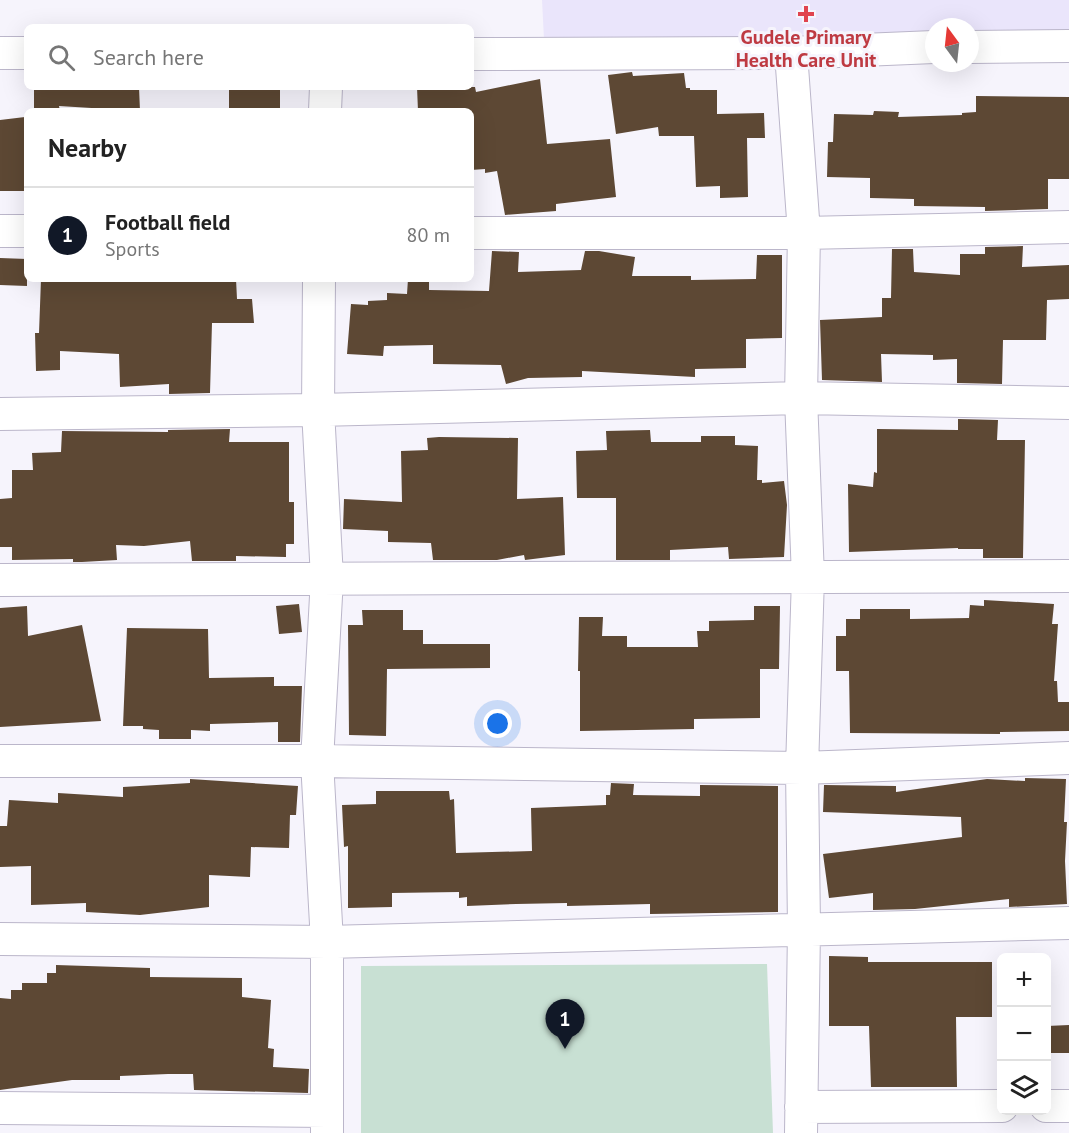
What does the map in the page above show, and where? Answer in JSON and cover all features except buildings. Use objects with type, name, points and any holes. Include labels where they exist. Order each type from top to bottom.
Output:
[{"type":"street","points":[[979,47],[1069,46]]},
{"type":"street","points":[[474,54],[790,52],[925,47]]},
{"type":"street","points":[[790,52],[804,233],[801,398],[808,577],[802,768],[804,929],[801,1120],[997,1106]]},
{"type":"street","points":[[0,53],[24,53]]},
{"type":"street","points":[[325,108],[326,90]]},
{"type":"street","points":[[474,233],[804,233],[1069,227]]},
{"type":"street","points":[[0,231],[24,231]]},
{"type":"street","points":[[0,1108],[327,1122],[327,942],[318,761],[327,578],[318,410],[319,282]]},
{"type":"street","points":[[0,414],[318,410],[801,398],[1069,403]]},
{"type":"street","points":[[0,580],[1069,576]]},
{"type":"street","points":[[0,761],[318,761],[802,768],[1069,758]]},
{"type":"street","points":[[0,939],[327,942],[1069,923]]},
{"type":"street","points":[[1051,1106],[1069,1106]]},
{"type":"shaded area","name":"Gudele Primary Health Care Unit","points":[[542,0],[1069,0],[1069,36],[979,36],[979,18],[925,18],[925,37],[544,39]]},
{"type":"green space","points":[[767,964],[773,1133],[361,1133],[361,966]]},
{"type":"place","name":"Gudele Primary Health Care Unit","points":[[806,14]]},
{"type":"place","name":"Football field","points":[[565,1049]]}]
